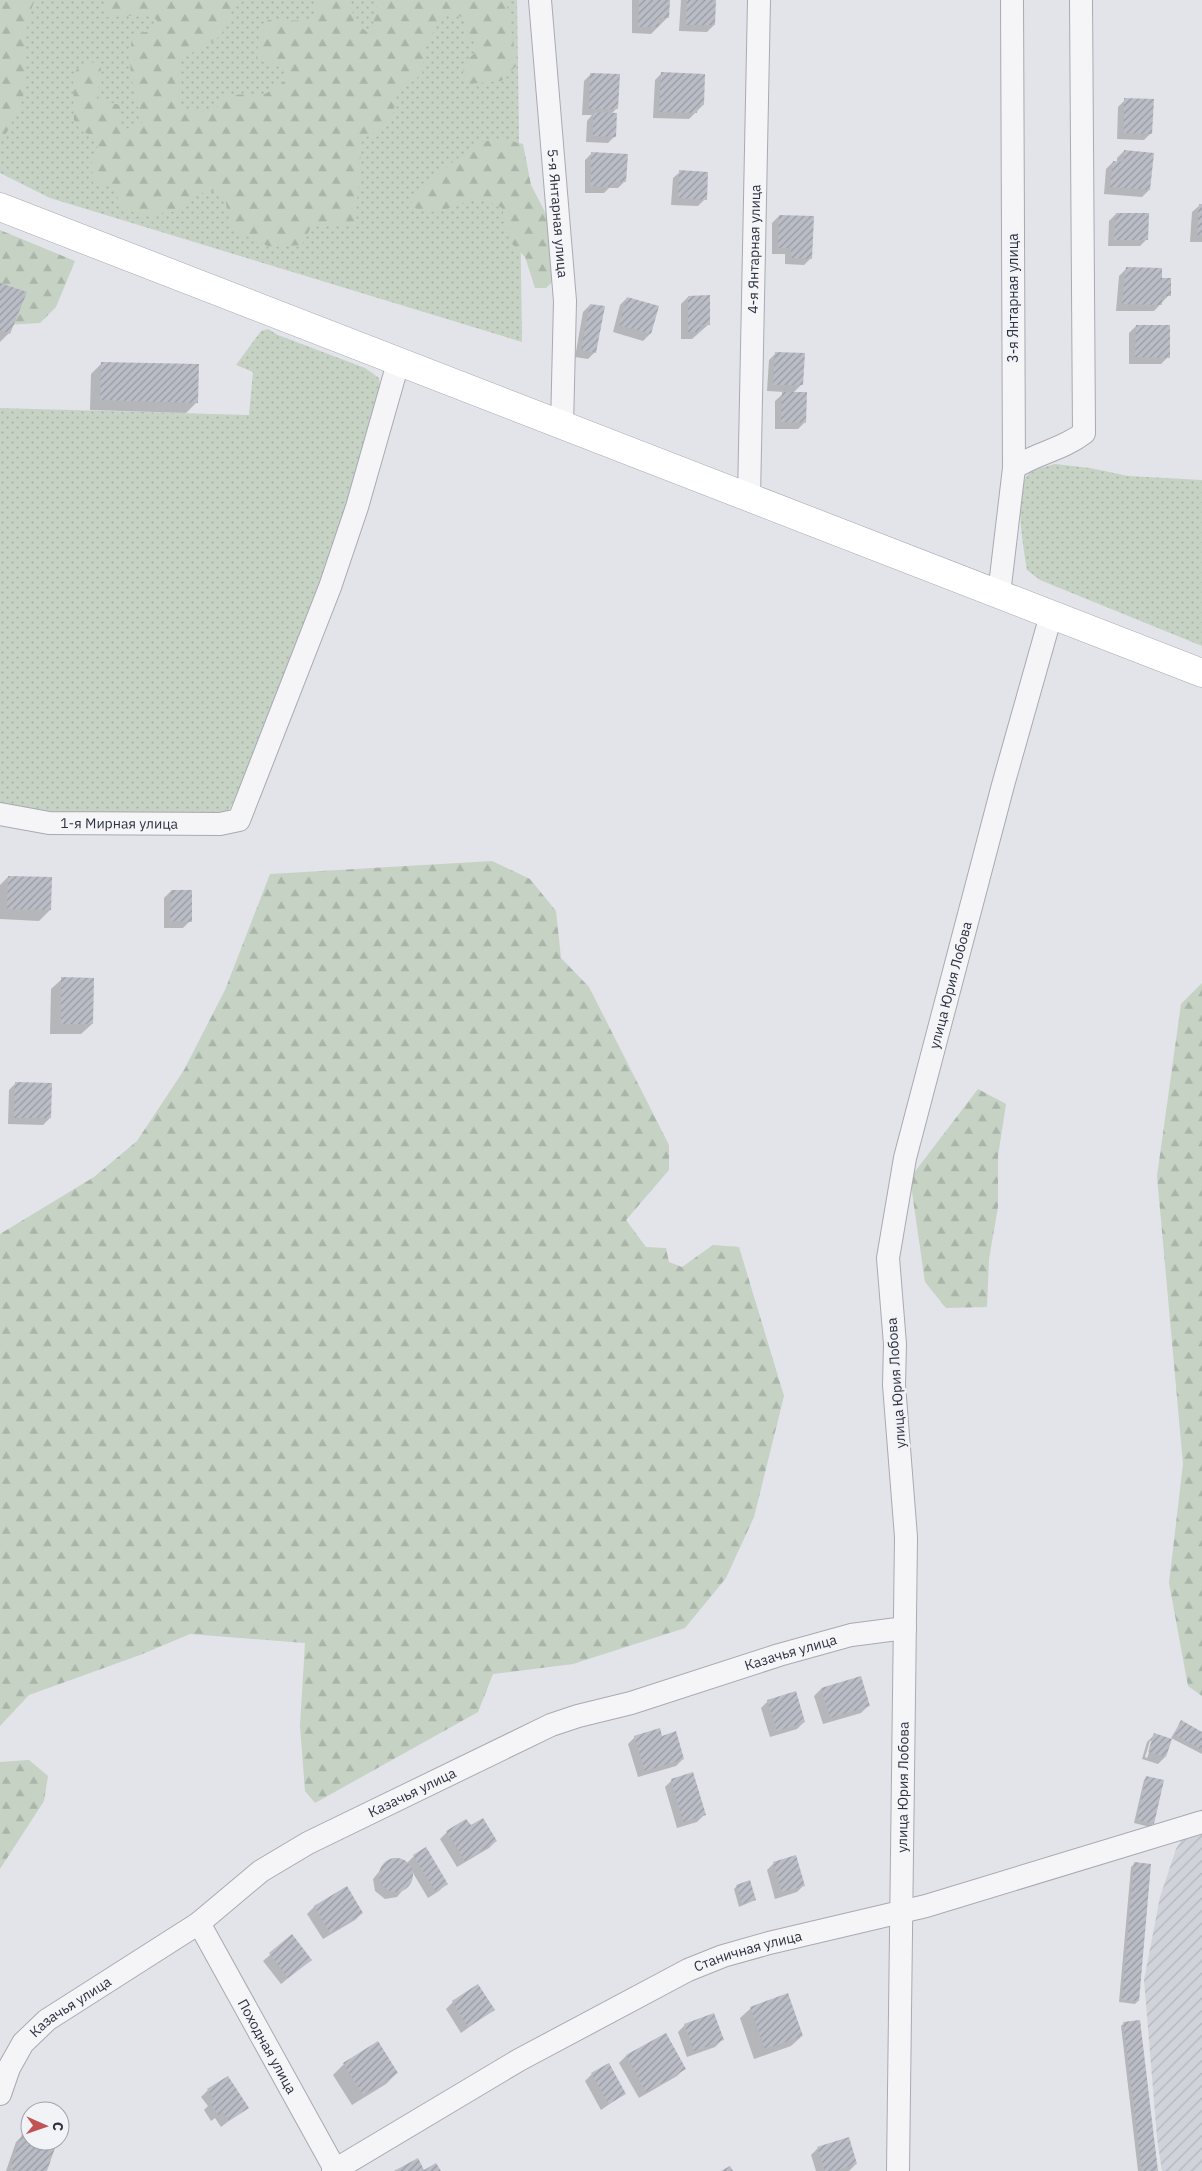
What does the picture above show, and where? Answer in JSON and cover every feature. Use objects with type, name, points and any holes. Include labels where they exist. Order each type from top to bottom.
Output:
[{"type":"main road","points":[[0,207],[398,363],[1202,673]]},
{"type":"street","name":"5-я Янтарная улица","points":[[540,0],[565,301],[562,426]]},
{"type":"street","name":"4-я Янтарная улица","points":[[749,498],[759,0]]},
{"type":"street","name":"3-я Янтарная улица","points":[[999,594],[1014,468],[1012,0]]},
{"type":"street","points":[[1014,468],[1029,458],[1052,452],[1070,443],[1084,433],[1081,0]]},
{"type":"street","name":"1-я Мирная улица","points":[[0,814],[49,823],[220,824],[239,820],[333,578],[357,507],[398,363]]},
{"type":"street","name":"улица Юрия Лобова","points":[[898,2171],[906,1537],[894,1385],[895,1344],[888,1258],[894,1211],[910,1138],[1003,785],[1051,615]]},
{"type":"street","name":"Казачья улица","points":[[0,2094],[9,2068],[23,2043],[47,2020],[199,1923],[261,1871],[308,1843],[551,1725],[631,1703],[851,1635],[905,1628]]},
{"type":"street","name":"Станичная улица","points":[[335,2170],[519,2060],[647,1990],[688,1970],[723,1956],[769,1943],[902,1912],[1202,1822]]},
{"type":"street","name":"Походная улица","points":[[199,1923],[335,2170]]},
{"type":"shaded area","points":[[1202,1808],[1202,2171],[1162,2171],[1157,2138],[1144,1980],[1160,1897],[1176,1849]]},
{"type":"green space","points":[[0,0],[517,0],[522,342],[50,198],[0,173]]},
{"type":"green space","points":[[0,0],[35,0],[26,34],[25,79],[22,102],[6,134],[0,137]]},
{"type":"green space","points":[[114,0],[248,0],[235,4],[221,36],[181,59],[178,105],[194,111],[214,109],[219,106],[221,95],[265,94],[285,81],[287,70],[278,65],[256,60],[261,28],[268,20],[312,21],[318,0],[351,0],[354,22],[371,35],[378,0],[506,0],[517,65],[501,81],[468,84],[463,74],[464,62],[474,54],[476,42],[466,39],[465,17],[444,15],[426,44],[422,74],[397,94],[391,124],[362,139],[355,225],[312,225],[302,245],[270,247],[231,229],[225,198],[216,191],[195,194],[182,211],[140,215],[120,206],[114,186],[93,185],[92,162],[100,140],[80,130],[74,120],[73,74],[81,65],[92,62],[101,68],[97,99],[120,105],[122,126],[132,130],[142,123],[130,68],[133,35],[154,30],[157,20],[148,15],[106,17],[105,6]]},
{"type":"green space","points":[[501,138],[523,144],[531,185],[558,237],[553,281],[546,288],[535,288],[525,257],[510,242],[502,208],[482,200],[473,200],[431,212],[412,207],[412,195],[477,143]]},
{"type":"green space","points":[[0,230],[75,261],[56,307],[40,323],[6,325],[0,321]]},
{"type":"green space","points":[[268,329],[278,335],[365,368],[379,378],[381,402],[350,509],[245,778],[228,812],[202,817],[76,815],[0,805],[0,408],[249,415],[253,372],[236,365],[261,331]]},
{"type":"green space","points":[[1055,464],[1090,468],[1128,476],[1202,480],[1202,646],[1040,580],[1027,570],[1020,502],[1022,489],[1026,478],[1032,471]]},
{"type":"green space","points":[[492,861],[530,879],[556,911],[561,958],[589,987],[669,1145],[669,1170],[626,1220],[646,1247],[666,1248],[669,1262],[682,1267],[713,1245],[739,1247],[784,1396],[754,1517],[726,1578],[685,1628],[573,1664],[493,1674],[478,1712],[315,1803],[305,1791],[300,1726],[305,1643],[190,1634],[140,1655],[29,1695],[0,1726],[0,1234],[94,1177],[137,1141],[184,1070],[225,990],[270,874]]},
{"type":"green space","points":[[1202,983],[1202,1696],[1188,1686],[1169,1583],[1183,1464],[1157,1176],[1181,1004]]},
{"type":"green space","points":[[978,1089],[1006,1104],[998,1156],[998,1207],[989,1259],[987,1307],[946,1308],[925,1282],[910,1178]]},
{"type":"green space","points":[[29,1760],[48,1776],[44,1801],[0,1869],[0,1762]]},
{"type":"building","points":[[639,0],[670,0],[669,18],[659,18],[659,27],[638,27]]},
{"type":"building","points":[[687,0],[716,0],[715,25],[686,25]]},
{"type":"building","points":[[661,72],[705,74],[704,105],[698,105],[697,113],[659,112]]},
{"type":"building","points":[[590,73],[620,74],[618,109],[589,109]]},
{"type":"building","points":[[1124,98],[1154,99],[1152,134],[1124,133]]},
{"type":"building","points":[[593,112],[617,113],[616,137],[593,136]]},
{"type":"building","points":[[1124,150],[1154,153],[1150,190],[1110,187],[1113,161],[1124,162]]},
{"type":"building","points":[[591,152],[628,154],[626,182],[613,182],[612,187],[591,186]]},
{"type":"building","points":[[679,170],[708,172],[707,200],[678,198]]},
{"type":"building","points":[[1199,204],[1202,204],[1202,235],[1197,235]]},
{"type":"building","points":[[1116,213],[1149,213],[1148,240],[1114,240]]},
{"type":"building","points":[[779,215],[814,216],[812,259],[791,258],[791,248],[778,248]]},
{"type":"building","points":[[1126,267],[1162,268],[1162,278],[1171,278],[1171,296],[1162,296],[1162,305],[1122,304]]},
{"type":"building","points":[[0,283],[27,292],[10,334],[0,330]]},
{"type":"building","points":[[710,295],[710,325],[701,325],[700,332],[688,332],[688,296]]},
{"type":"building","points":[[627,297],[659,306],[651,334],[619,325]]},
{"type":"building","points":[[590,304],[605,306],[596,353],[581,350]]},
{"type":"building","points":[[1136,325],[1170,325],[1170,358],[1135,357]]},
{"type":"building","points":[[775,352],[805,353],[803,385],[773,385]]},
{"type":"building","points":[[101,362],[199,364],[198,403],[100,400]]},
{"type":"building","points":[[782,392],[807,392],[806,423],[781,422]]},
{"type":"building","points":[[8,876],[52,877],[51,910],[7,909]]},
{"type":"building","points":[[171,890],[192,890],[192,922],[170,921]]},
{"type":"building","points":[[61,977],[94,978],[93,1024],[61,1024]]},
{"type":"building","points":[[15,1082],[52,1083],[51,1118],[14,1118]]},
{"type":"building","points":[[861,1676],[870,1706],[830,1718],[821,1688]]},
{"type":"building","points":[[796,1691],[805,1722],[777,1731],[767,1700]]},
{"type":"building","points":[[1181,1720],[1202,1732],[1202,1750],[1174,1734]]},
{"type":"building","points":[[660,1728],[662,1736],[676,1731],[684,1759],[645,1771],[634,1736]]},
{"type":"building","points":[[1154,1733],[1172,1739],[1166,1757],[1148,1752]]},
{"type":"building","points":[[693,1772],[706,1815],[683,1822],[671,1779]]},
{"type":"building","points":[[1146,1776],[1164,1780],[1154,1824],[1137,1820]]},
{"type":"building","points":[[483,1818],[497,1841],[465,1861],[446,1831],[466,1819],[471,1825]]},
{"type":"building","points":[[426,1847],[448,1884],[436,1892],[413,1855]]},
{"type":"building","points":[[796,1855],[805,1886],[782,1892],[773,1862]]},
{"type":"building","points":[[396,1858],[403,1859],[408,1863],[412,1868],[412,1882],[408,1887],[403,1891],[396,1892],[389,1891],[384,1887],[380,1882],[379,1875],[380,1868],[384,1863],[389,1859]]},
{"type":"building","points":[[1134,1862],[1151,1864],[1139,2001],[1122,2000]]},
{"type":"building","points":[[750,1880],[756,1900],[742,1904],[736,1885]]},
{"type":"building","points":[[347,1886],[363,1913],[330,1933],[314,1906]]},
{"type":"building","points":[[292,1934],[312,1960],[288,1978],[269,1953]]},
{"type":"building","points":[[478,1984],[495,2010],[468,2027],[452,2001]]},
{"type":"building","points":[[788,1993],[803,2036],[765,2049],[750,2007]]},
{"type":"building","points":[[714,2013],[724,2040],[694,2051],[684,2024]]},
{"type":"building","points":[[1140,2020],[1158,2171],[1142,2171],[1123,2022]]},
{"type":"building","points":[[666,2033],[686,2069],[646,2092],[626,2055]]},
{"type":"building","points":[[378,2041],[398,2073],[363,2095],[343,2063]]},
{"type":"building","points":[[609,2063],[626,2094],[609,2104],[591,2073]]},
{"type":"building","points":[[228,2076],[249,2108],[229,2121],[223,2112],[218,2115],[210,2102],[214,2099],[207,2089]]},
{"type":"building","points":[[849,2137],[857,2164],[836,2171],[825,2171],[817,2147]]},
{"type":"building","points":[[20,2140],[20,2151],[54,2151],[47,2171],[17,2171],[10,2168]]},
{"type":"building","points":[[418,2158],[424,2170],[436,2163],[441,2171],[394,2171]]},
{"type":"building","points":[[730,2166],[733,2171],[721,2171]]}]
